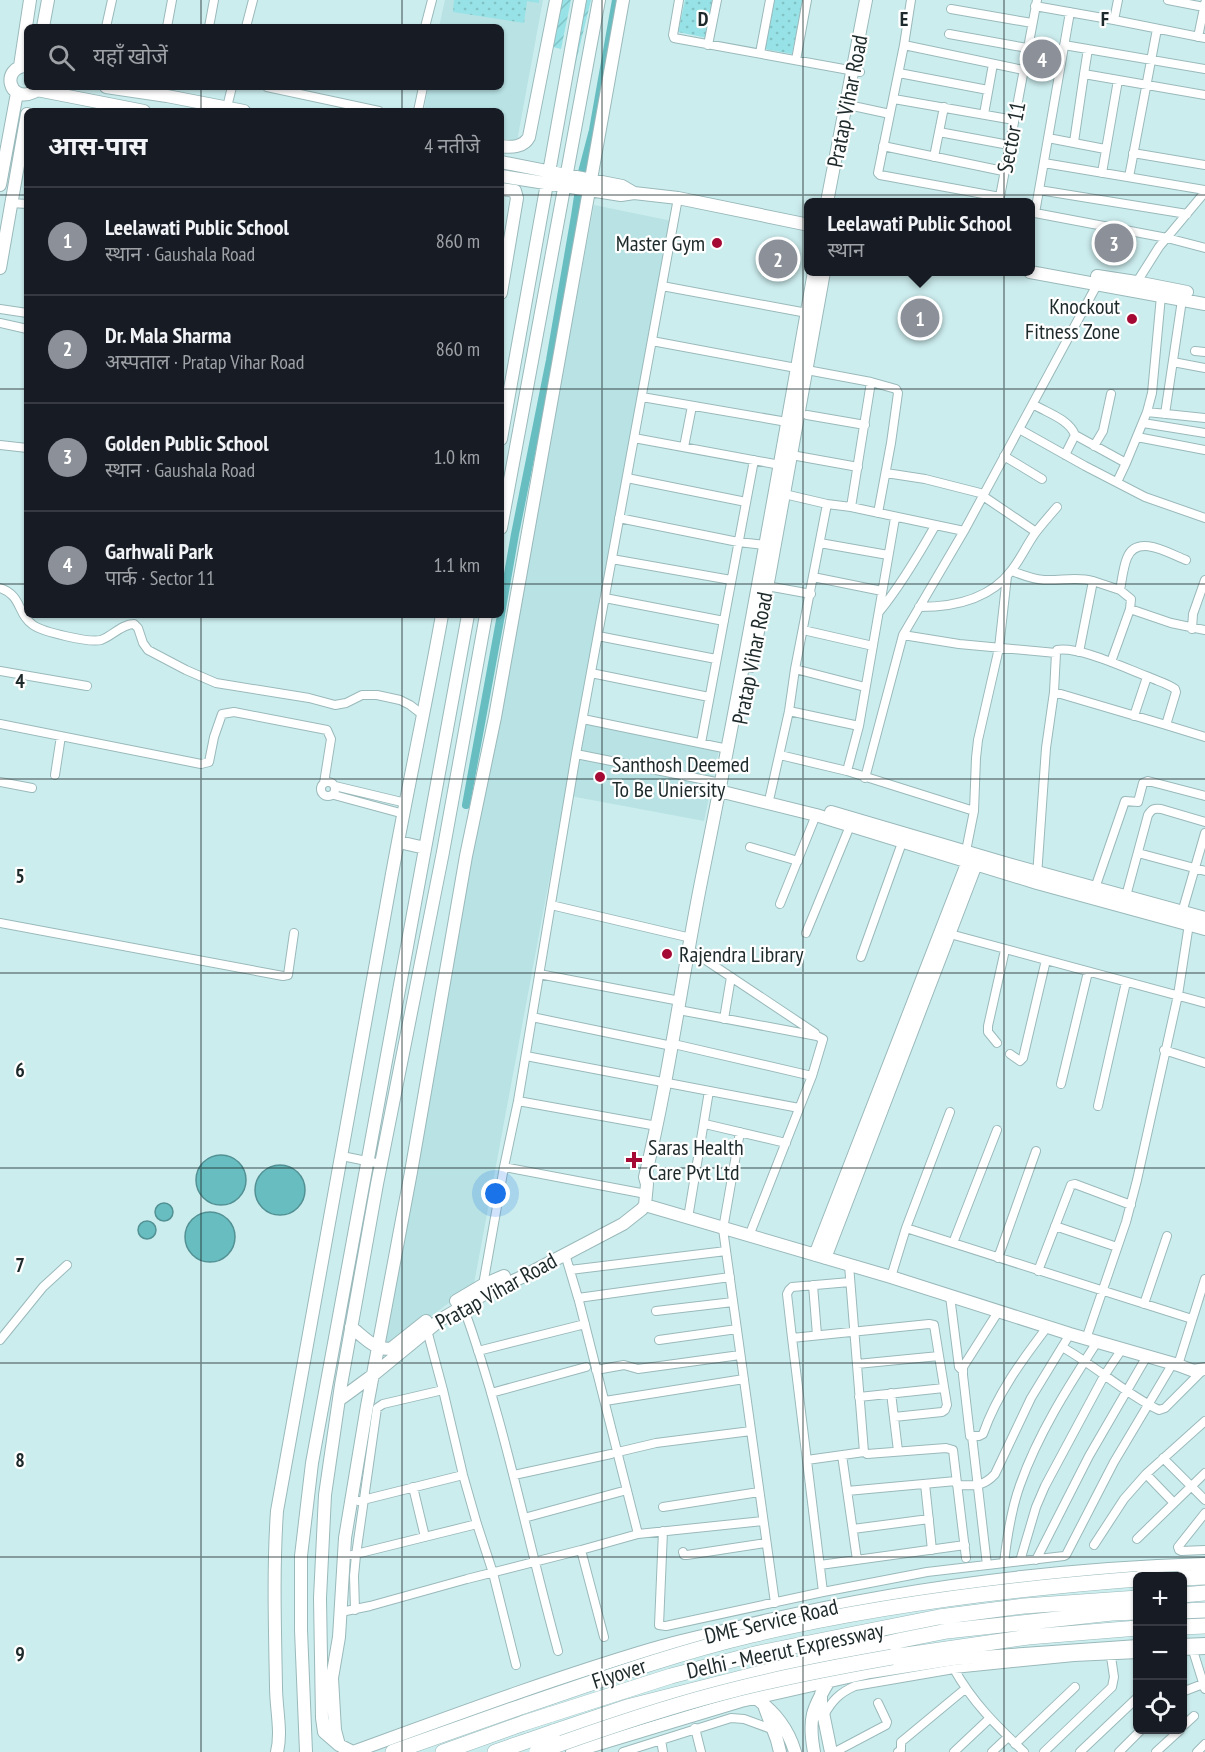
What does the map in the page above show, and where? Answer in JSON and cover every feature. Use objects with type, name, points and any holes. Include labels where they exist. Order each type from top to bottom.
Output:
[{"type":"highway","points":[[1187,1578],[1205,1577]]},
{"type":"highway","name":"Flyover","points":[[393,1752],[584,1684],[752,1635],[942,1600],[1063,1585],[1133,1579]]},
{"type":"highway","points":[[1187,1595],[1205,1593]]},
{"type":"highway","name":"Delhi - Meerut Expressway","points":[[443,1752],[524,1723],[671,1676],[759,1653],[939,1617],[1024,1606],[1133,1598]]},
{"type":"highway","points":[[1187,1611],[1205,1610]]},
{"type":"highway","name":"Delhi - Meerut Expressway","points":[[495,1752],[536,1748],[553,1732],[627,1707],[902,1640],[947,1631],[1133,1612]]},
{"type":"highway","points":[[1187,1627],[1205,1626]]},
{"type":"highway","points":[[536,1748],[721,1693],[817,1671],[961,1646],[1028,1637],[1133,1628]]},
{"type":"street","points":[[26,24],[30,0]]},
{"type":"street","points":[[44,24],[48,0]]},
{"type":"street","points":[[107,24],[112,0]]},
{"type":"street","points":[[168,24],[172,0]]},
{"type":"street","points":[[210,24],[214,0]]},
{"type":"street","points":[[247,24],[253,0]]},
{"type":"street","points":[[426,24],[432,0]]},
{"type":"street","points":[[504,147],[518,146],[528,140],[556,0]]},
{"type":"street","points":[[504,422],[580,0]]},
{"type":"street","points":[[339,1744],[335,1730],[332,1678],[373,1375],[466,856],[495,717],[578,183],[599,0]]},
{"type":"street","points":[[504,515],[578,183],[623,0]]},
{"type":"street","points":[[679,0],[673,37],[676,39],[856,71]]},
{"type":"street","points":[[708,45],[717,0]]},
{"type":"street","points":[[760,53],[770,0]]},
{"type":"street","points":[[796,60],[807,0]]},
{"type":"street","name":"Pratap Vihar Road","points":[[836,198],[853,106],[866,0]]},
{"type":"street","name":"Pratap Vihar Road","points":[[828,198],[873,0]]},
{"type":"street","points":[[911,0],[894,99],[878,170],[880,175],[989,198]]},
{"type":"street","points":[[1114,20],[1118,0]]},
{"type":"street","points":[[1036,2],[1070,12],[1202,37],[1204,5],[1168,0]]},
{"type":"street","name":"Sector 11","points":[[999,198],[1036,2]]},
{"type":"street","points":[[951,9],[1032,23]]},
{"type":"street","points":[[1035,206],[1070,12]]},
{"type":"street","points":[[1129,177],[1157,29]]},
{"type":"street","points":[[949,34],[1028,48]]},
{"type":"street","points":[[0,185],[10,80],[20,68],[24,41]]},
{"type":"street","points":[[904,45],[1023,70]]},
{"type":"street","points":[[1064,45],[1205,69]]},
{"type":"street","points":[[1074,142],[1088,49]]},
{"type":"street","points":[[984,114],[993,64]]},
{"type":"street","points":[[0,68],[20,68]]},
{"type":"street","points":[[898,73],[988,90]]},
{"type":"street","points":[[1084,74],[1205,95]]},
{"type":"street","points":[[1102,173],[1118,80]]},
{"type":"street","points":[[9,87],[21,95],[35,90],[128,108]]},
{"type":"street","points":[[29,108],[35,90]]},
{"type":"street","points":[[142,90],[231,108]]},
{"type":"street","points":[[227,107],[231,90]]},
{"type":"street","points":[[281,90],[365,108]]},
{"type":"street","points":[[419,108],[422,90]]},
{"type":"street","points":[[894,99],[1014,120]]},
{"type":"street","points":[[853,106],[890,114]]},
{"type":"street","points":[[934,157],[944,107]]},
{"type":"street","points":[[0,268],[24,130]]},
{"type":"street","points":[[939,132],[1009,145]]},
{"type":"street","points":[[1048,138],[1105,149]]},
{"type":"street","points":[[883,146],[1003,171]]},
{"type":"street","points":[[1133,153],[1205,165]]},
{"type":"street","points":[[504,163],[547,177],[621,195],[634,193],[678,198],[804,224]]},
{"type":"street","points":[[1044,163],[1205,191],[1202,200],[1159,247],[1134,286]]},
{"type":"street","points":[[504,176],[547,177]]},
{"type":"street","points":[[504,189],[515,191],[517,195],[504,275]]},
{"type":"street","points":[[1039,190],[1187,214]]},
{"type":"street","points":[[484,1289],[504,1167],[526,1056],[576,754],[678,198]]},
{"type":"street","points":[[11,203],[24,204]]},
{"type":"street","points":[[1035,211],[1037,214],[1167,238],[1205,248]]},
{"type":"street","points":[[1035,267],[1134,286],[1205,296]]},
{"type":"street","points":[[1035,273],[1100,280]]},
{"type":"street","name":"Pratap Vihar Road","points":[[723,788],[765,545],[779,493],[780,465],[787,422],[802,369],[813,276]]},
{"type":"street","name":"Pratap Vihar Road","points":[[339,1400],[440,1320],[463,1306],[484,1289],[522,1277],[622,1224],[642,1209],[652,1178],[682,1006],[691,938],[767,586],[779,493],[802,369],[823,276]]},
{"type":"street","points":[[865,778],[903,635],[964,531],[1100,280]]},
{"type":"street","points":[[662,285],[807,314]]},
{"type":"street","points":[[1134,286],[1161,296],[1205,304]]},
{"type":"street","points":[[1117,482],[1143,423],[1152,393],[1161,296]]},
{"type":"street","points":[[1165,414],[1182,300]]},
{"type":"street","points":[[0,309],[24,313]]},
{"type":"street","points":[[0,323],[24,328]]},
{"type":"street","points":[[652,341],[894,387],[898,393],[878,513]]},
{"type":"street","points":[[1173,362],[1205,368]]},
{"type":"street","points":[[851,507],[871,382]]},
{"type":"street","points":[[1094,446],[1103,431],[1111,394]]},
{"type":"street","points":[[642,398],[787,422]]},
{"type":"street","points":[[1033,405],[1066,423],[1075,435],[1126,463]]},
{"type":"street","points":[[684,447],[692,406]]},
{"type":"street","points":[[1147,412],[1205,418]]},
{"type":"street","points":[[807,415],[864,425]]},
{"type":"street","points":[[1143,423],[1205,433]]},
{"type":"street","points":[[1019,429],[1145,497],[1205,518]]},
{"type":"street","points":[[1065,455],[1075,435]]},
{"type":"street","points":[[1137,437],[1205,450]]},
{"type":"street","points":[[634,438],[780,465]]},
{"type":"street","points":[[0,445],[24,448]]},
{"type":"street","points":[[797,456],[858,467]]},
{"type":"street","points":[[1004,456],[1042,479]]},
{"type":"street","points":[[701,743],[754,460]]},
{"type":"street","points":[[886,473],[925,479],[983,495],[1036,532]]},
{"type":"street","points":[[627,478],[746,502]]},
{"type":"street","points":[[779,493],[964,531]]},
{"type":"street","points":[[770,796],[789,711],[827,504]]},
{"type":"street","points":[[920,607],[940,607],[959,603],[996,587],[1009,574],[1036,532],[1058,507]]},
{"type":"street","points":[[620,518],[738,542],[765,545]]},
{"type":"street","points":[[847,771],[859,726],[895,518]]},
{"type":"street","points":[[879,612],[917,559],[934,526]]},
{"type":"street","points":[[820,543],[888,555]]},
{"type":"street","points":[[1120,590],[1127,558],[1138,546],[1154,547],[1186,560]]},
{"type":"street","points":[[612,559],[731,580]]},
{"type":"street","points":[[1009,574],[1045,580],[1082,578],[1120,590],[1131,599],[1130,609],[1111,662]]},
{"type":"street","points":[[916,1010],[950,934],[972,857],[978,740],[999,648],[1009,574]]},
{"type":"street","points":[[813,577],[882,591]]},
{"type":"street","points":[[1192,629],[1193,614],[1205,579]]},
{"type":"street","points":[[1079,652],[1093,581]]},
{"type":"street","points":[[767,586],[811,594]]},
{"type":"street","points":[[0,588],[10,592],[24,614]]},
{"type":"street","points":[[605,597],[723,621]]},
{"type":"street","points":[[1130,609],[1192,629],[1205,630]]},
{"type":"street","points":[[27,618],[33,625],[40,628],[72,638],[97,641],[114,634],[128,624],[134,624],[148,650],[216,683],[309,698],[335,705],[346,703],[362,695],[377,695],[405,702],[423,715]]},
{"type":"street","points":[[277,1752],[279,1743],[276,1690],[275,1563],[277,1511],[356,1069],[441,618]]},
{"type":"street","points":[[306,1752],[301,1630],[302,1548],[312,1463],[467,618]]},
{"type":"street","points":[[353,1752],[324,1732],[322,1718],[320,1644],[325,1495],[351,1327],[443,852],[485,618]]},
{"type":"street","points":[[803,630],[873,646]]},
{"type":"street","points":[[903,635],[1056,653]]},
{"type":"street","points":[[598,636],[716,659]]},
{"type":"street","points":[[1037,877],[1046,748],[1057,650],[1079,652],[1111,662],[1175,689],[1167,725]]},
{"type":"street","points":[[795,669],[865,687]]},
{"type":"street","points":[[0,671],[87,686]]},
{"type":"street","points":[[591,673],[709,697]]},
{"type":"street","points":[[1134,716],[1147,677]]},
{"type":"street","points":[[1054,692],[1205,737]]},
{"type":"street","points":[[789,711],[859,726]]},
{"type":"street","points":[[0,724],[201,764],[209,762],[222,714],[234,712],[327,730],[331,739],[324,783],[321,787],[323,794],[329,797],[334,790]]},
{"type":"street","points":[[583,719],[728,749]]},
{"type":"street","points":[[55,776],[61,736]]},
{"type":"street","points":[[576,754],[723,788],[850,826],[972,857]]},
{"type":"street","points":[[780,755],[847,771],[974,811]]},
{"type":"street","points":[[1094,892],[1125,801],[1138,802],[1143,783],[1148,781],[1205,796]]},
{"type":"street","points":[[0,782],[32,788]]},
{"type":"street","points":[[324,783],[329,782],[334,790],[405,808]]},
{"type":"street","points":[[723,788],[770,796],[863,820],[972,857],[1184,919],[1205,918]]},
{"type":"street","points":[[1126,896],[1151,810],[1161,808],[1205,822]]},
{"type":"street","points":[[780,904],[816,815]]},
{"type":"street","points":[[806,933],[850,826]]},
{"type":"street","points":[[1004,1563],[1008,1533],[1020,1486],[1053,1414],[1085,1360],[1092,1340],[1102,1291],[1131,1204],[1178,995],[1184,919],[1205,833]]},
{"type":"street","points":[[861,957],[903,840]]},
{"type":"street","points":[[399,842],[425,848]]},
{"type":"street","points":[[750,847],[798,861]]},
{"type":"street","points":[[1138,853],[1205,872]]},
{"type":"street","points":[[820,1256],[916,1010],[972,857]]},
{"type":"street","name":"Pratap Vihar Road","points":[[682,1006],[695,953],[706,876]]},
{"type":"street","points":[[1094,892],[1126,896],[1205,929]]},
{"type":"street","points":[[551,905],[691,938]]},
{"type":"street","points":[[0,923],[283,976],[288,975],[294,933]]},
{"type":"street","points":[[950,934],[1205,1004]]},
{"type":"street","points":[[997,1042],[988,1032],[988,1026],[1005,950]]},
{"type":"street","points":[[695,953],[823,1039],[812,1076],[749,1236]]},
{"type":"street","points":[[1010,1054],[1020,1061],[1023,1058],[1046,960]]},
{"type":"street","points":[[1061,1084],[1088,972]]},
{"type":"street","points":[[539,974],[682,1006],[724,1019],[820,1037]]},
{"type":"street","points":[[724,1019],[731,977]]},
{"type":"street","points":[[1098,1106],[1126,982]]},
{"type":"street","points":[[532,1017],[812,1076]]},
{"type":"street","points":[[1164,1050],[1205,1063]]},
{"type":"street","points":[[526,1056],[799,1108]]},
{"type":"street","name":"Pratap Vihar Road","points":[[646,1194],[645,1177],[669,1083]]},
{"type":"street","points":[[688,1218],[710,1091]]},
{"type":"street","points":[[518,1101],[657,1126]]},
{"type":"street","points":[[891,1277],[906,1228],[950,1112]]},
{"type":"street","points":[[705,1124],[786,1143]]},
{"type":"street","points":[[953,1243],[997,1130]]},
{"type":"street","points":[[740,1132],[723,1229],[775,1603]]},
{"type":"street","points":[[998,1258],[1036,1151]]},
{"type":"street","points":[[342,1156],[381,1164]]},
{"type":"street","points":[[504,1167],[646,1194],[688,1218],[891,1277],[1194,1371],[1203,1370]]},
{"type":"street","points":[[1038,1270],[1071,1185],[1075,1184],[1131,1204]]},
{"type":"street","name":"Pratap Vihar Road","points":[[378,1347],[389,1349],[438,1312],[621,1218],[632,1215]]},
{"type":"street","points":[[1054,1226],[1117,1247]]},
{"type":"street","points":[[906,1228],[1192,1319]]},
{"type":"street","points":[[1143,1304],[1167,1236]]},
{"type":"street","points":[[570,1270],[726,1251]]},
{"type":"street","points":[[565,1254],[605,1401],[614,1453],[627,1490],[638,1534]]},
{"type":"street","points":[[0,1340],[43,1287],[67,1265]]},
{"type":"street","points":[[849,1265],[864,1452]]},
{"type":"street","points":[[578,1298],[730,1277]]},
{"type":"street","points":[[663,1531],[659,1625],[675,1625],[823,1592],[927,1572],[1066,1555],[1100,1488],[1149,1404],[1176,1364],[1205,1279]]},
{"type":"street","points":[[823,1592],[787,1294],[792,1287],[850,1282]]},
{"type":"street","points":[[813,1285],[818,1335]]},
{"type":"street","points":[[950,1296],[959,1367],[963,1371]]},
{"type":"street","points":[[656,1311],[733,1302]]},
{"type":"street","points":[[463,1306],[514,1475],[558,1651]]},
{"type":"street","points":[[987,1565],[963,1371],[966,1360],[998,1312]]},
{"type":"street","points":[[478,1351],[585,1324]]},
{"type":"street","points":[[792,1338],[932,1324],[947,1406],[942,1412],[894,1417]]},
{"type":"street","points":[[972,1436],[983,1434],[1007,1384],[1048,1326]]},
{"type":"street","points":[[351,1327],[378,1347]]},
{"type":"street","points":[[659,1340],[737,1329]]},
{"type":"street","points":[[427,1330],[463,1475],[493,1573],[516,1665]]},
{"type":"street","points":[[847,1491],[925,1484],[956,1483],[978,1486],[989,1481],[999,1469],[1008,1444],[1031,1398],[1070,1334]]},
{"type":"street","points":[[1062,1347],[1085,1360],[1127,1391],[1162,1410],[1203,1370]]},
{"type":"street","points":[[1020,1561],[1036,1507],[1053,1470],[1104,1376],[1122,1349]]},
{"type":"street","points":[[597,1370],[624,1365],[640,1368],[740,1355]]},
{"type":"street","points":[[856,1364],[939,1356]]},
{"type":"street","points":[[1036,1560],[1110,1418],[1147,1356]]},
{"type":"street","points":[[491,1393],[586,1367]]},
{"type":"street","points":[[605,1401],[744,1379]]},
{"type":"street","points":[[859,1397],[944,1388]]},
{"type":"street","points":[[357,1501],[377,1408],[383,1404],[443,1390]]},
{"type":"street","points":[[891,1393],[898,1451]]},
{"type":"street","points":[[1094,1545],[1124,1499],[1146,1474],[1205,1421]]},
{"type":"street","points":[[514,1475],[656,1443],[751,1431]]},
{"type":"street","points":[[807,1460],[864,1452],[867,1454],[951,1449],[954,1456],[966,1558]]},
{"type":"street","points":[[842,1455],[857,1560]]},
{"type":"street","points":[[1163,1458],[1205,1500]]},
{"type":"street","points":[[1137,1539],[1205,1473]]},
{"type":"street","points":[[1146,1474],[1173,1502]]},
{"type":"street","points":[[357,1501],[463,1475]]},
{"type":"street","points":[[925,1484],[932,1550]]},
{"type":"street","points":[[413,1487],[425,1537]]},
{"type":"street","points":[[524,1518],[627,1490]]},
{"type":"street","points":[[663,1507],[759,1491]]},
{"type":"street","points":[[1205,1514],[1178,1548],[1181,1551],[1205,1550]]},
{"type":"street","points":[[853,1529],[928,1519]]},
{"type":"street","points":[[341,1612],[638,1534],[763,1521]]},
{"type":"street","points":[[350,1556],[477,1524]]},
{"type":"street","points":[[683,1551],[684,1555],[710,1553],[766,1543]]},
{"type":"street","points":[[820,1565],[965,1545]]},
{"type":"street","points":[[302,1548],[322,1548]]},
{"type":"street","points":[[581,1550],[604,1637]]},
{"type":"street","points":[[350,1556],[354,1575],[355,1610]]},
{"type":"street","name":"DME Service Road","points":[[353,1752],[517,1693],[653,1648],[818,1608],[1015,1577],[1205,1564]]},
{"type":"street","points":[[1187,1648],[1205,1644]]},
{"type":"street","points":[[824,1715],[842,1691],[855,1686],[954,1669],[1133,1647]]},
{"type":"street","points":[[1187,1648],[1205,1650]]},
{"type":"street","points":[[1187,1648],[1204,1686],[1187,1691]]},
{"type":"street","points":[[1044,1752],[1112,1687],[1114,1677],[1110,1651]]},
{"type":"street","points":[[572,1752],[629,1734],[829,1681],[930,1662],[1110,1651],[1133,1654]]},
{"type":"street","points":[[954,1669],[965,1689],[989,1719],[1024,1752]]},
{"type":"street","points":[[814,1752],[810,1724],[812,1714],[829,1681]]},
{"type":"street","points":[[1016,1744],[1075,1687]]},
{"type":"street","points":[[532,1688],[557,1752]]},
{"type":"street","points":[[898,1752],[901,1750],[902,1742],[965,1689]]},
{"type":"street","points":[[517,1693],[536,1748]]},
{"type":"street","points":[[821,1693],[831,1752]]},
{"type":"street","points":[[760,1700],[774,1730],[780,1752]]},
{"type":"street","points":[[760,1700],[784,1726],[795,1752]]},
{"type":"street","points":[[1080,1752],[1133,1701]]},
{"type":"street","points":[[835,1752],[886,1725],[887,1722],[878,1702]]},
{"type":"street","points":[[1187,1722],[1194,1716]]},
{"type":"street","points":[[626,1751],[726,1719],[737,1718],[774,1730]]},
{"type":"street","points":[[954,1752],[989,1719]]},
{"type":"street","points":[[695,1728],[701,1752]]},
{"type":"street","points":[[1119,1752],[1137,1734]]},
{"type":"street","points":[[1156,1752],[1175,1734]]},
{"type":"street","points":[[992,1752],[1008,1737]]},
{"type":"street","points":[[661,1740],[663,1752]]},
{"type":"street","points":[[1197,1752],[1205,1744]]},
{"type":"shaded area","points":[[445,0],[543,0],[517,141],[504,139],[504,108],[424,108],[428,90],[504,90],[504,24],[440,24]]},
{"type":"shaded area","points":[[454,0],[539,0],[539,3],[527,1],[524,23],[453,12]]},
{"type":"shaded area","points":[[562,0],[571,0],[561,49],[553,47]]},
{"type":"shaded area","points":[[586,0],[591,0],[570,86]]},
{"type":"shaded area","points":[[685,0],[714,0],[707,38],[678,32]]},
{"type":"shaded area","points":[[774,0],[803,0],[792,54],[764,49]]},
{"type":"shaded area","name":"Santhosh Deemed To Be Uniersity","points":[[594,205],[672,221],[578,722],[719,749],[704,821],[565,795],[473,1289],[450,1302],[397,1342],[384,1345],[490,760]]},
{"type":"shaded area","points":[[221,1155],[230,1157],[241,1166],[246,1180],[244,1189],[235,1200],[221,1205],[212,1203],[201,1194],[196,1180],[198,1171],[207,1160]]},
{"type":"shaded area","points":[[280,1165],[289,1167],[300,1176],[305,1190],[303,1199],[294,1210],[280,1215],[271,1213],[260,1204],[255,1190],[257,1181],[266,1170]]},
{"type":"shaded area","points":[[164,1203],[170,1206],[173,1212],[170,1218],[164,1221],[158,1218],[155,1212],[158,1206]]},
{"type":"shaded area","points":[[210,1212],[219,1214],[230,1223],[235,1237],[233,1246],[224,1257],[210,1262],[201,1260],[190,1251],[185,1237],[187,1228],[196,1217]]},
{"type":"shaded area","points":[[147,1221],[153,1224],[156,1230],[153,1236],[147,1239],[141,1236],[138,1230],[141,1224]]},
{"type":"waterway","points":[[504,597],[550,360],[581,176],[593,130],[616,0]]},
{"type":"waterway","points":[[466,805],[500,618]]},
{"type":"place","name":"Garhwali Park","points":[[1042,59]]},
{"type":"place","name":"Master Gym","points":[[717,243]]},
{"type":"place","name":"Golden Public School","points":[[1114,243]]},
{"type":"place","name":"Dr. Mala Sharma","points":[[778,259]]},
{"type":"place","name":"Leelawati Public School","points":[[920,318]]},
{"type":"place","name":"Knockout Fitness Zone","points":[[1132,319]]},
{"type":"place","name":"Santhosh Deemed To Be Uniersity","points":[[600,777]]},
{"type":"place","name":"Rajendra Library","points":[[667,954]]},
{"type":"place","name":"Saras Health Care Pvt Ltd","points":[[634,1160]]}]
